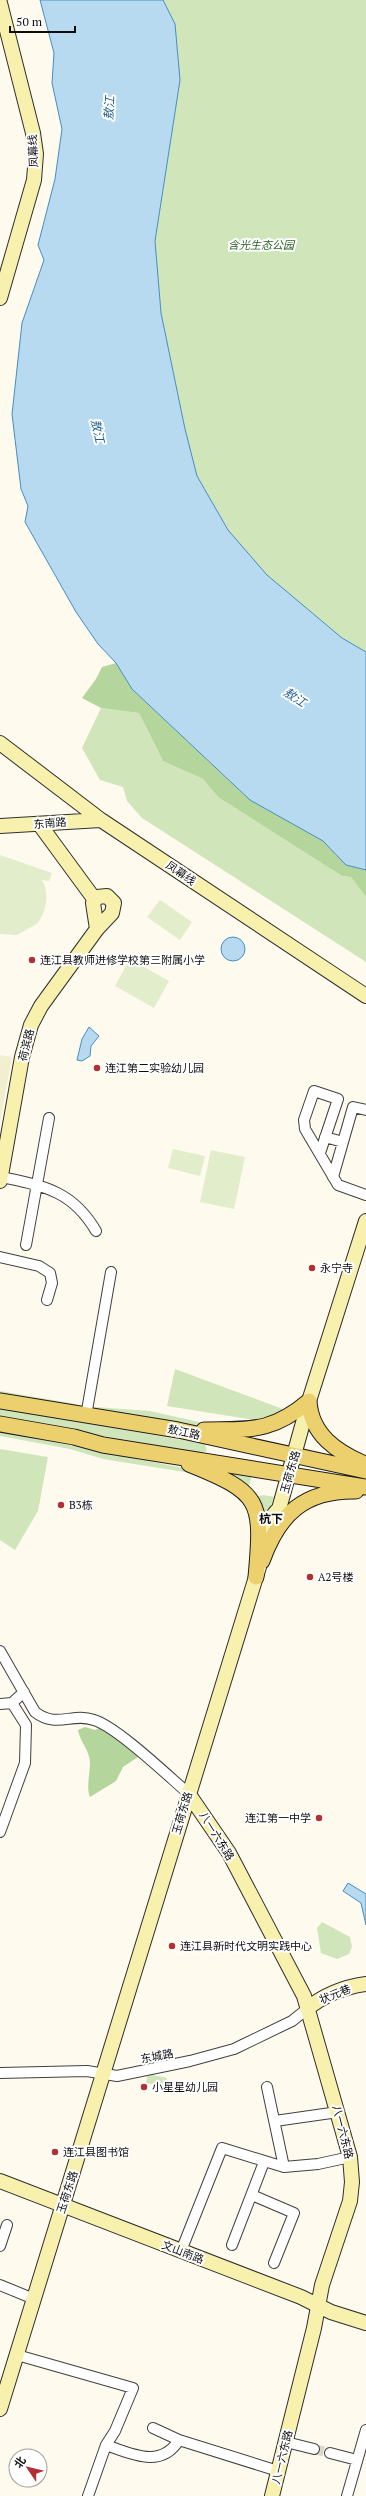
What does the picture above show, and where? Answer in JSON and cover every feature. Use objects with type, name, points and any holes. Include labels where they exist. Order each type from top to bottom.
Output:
[{"type":"main road","name":"凤幕线","points":[[0,3],[33,133],[36,154],[34,180],[0,298]]},
{"type":"main road","name":"凤幕线","points":[[0,743],[100,820],[366,996]]},
{"type":"main road","name":"东南路","points":[[0,826],[40,825],[100,820]]},
{"type":"main road","points":[[40,825],[94,900],[92,907],[97,918],[97,929]]},
{"type":"main road","name":"荷滨路","points":[[0,1179],[29,1030],[41,1006],[97,929],[105,923],[114,906],[112,900],[107,896],[100,896],[94,900]]},
{"type":"main road","name":"玉荷东路","points":[[282,1513],[289,1474],[309,1401],[366,1221]]},
{"type":"main road","name":"敖江路","points":[[0,1401],[178,1430],[366,1471]]},
{"type":"main road","points":[[178,1430],[262,1428],[282,1421],[309,1401],[312,1419],[318,1431],[333,1448],[366,1465]]},
{"type":"main road","points":[[0,1424],[171,1456],[206,1460],[366,1487]]},
{"type":"main road","points":[[206,1460],[215,1459],[220,1455],[222,1448],[219,1442],[213,1438]]},
{"type":"main road","points":[[171,1456],[228,1479],[249,1496],[256,1515],[259,1539],[256,1577]]},
{"type":"main road","points":[[256,1577],[282,1513],[323,1493],[366,1491]]},
{"type":"main road","name":"玉荷东路","points":[[0,2409],[104,2075],[188,1792],[256,1577]]},
{"type":"main road","name":"八一六东路","points":[[188,1792],[229,1853],[304,1996],[350,2157],[352,2182],[350,2201],[322,2285],[319,2306],[272,2496]]},
{"type":"main road","name":"状元巷","points":[[307,2009],[321,1999],[343,1989],[366,1984]]},
{"type":"main road","points":[[304,1996],[321,1999]]},
{"type":"main road","name":"文山南路","points":[[0,2181],[366,2323]]},
{"type":"street","points":[[320,1153],[338,1099],[314,1091],[304,1120],[305,1129],[338,1185],[366,1195]]},
{"type":"street","points":[[333,1177],[354,1107],[366,1110]]},
{"type":"street","points":[[26,1245],[39,1185],[49,1118]]},
{"type":"street","points":[[325,1137],[343,1142]]},
{"type":"street","points":[[0,1179],[39,1185],[68,1198],[80,1208],[96,1231]]},
{"type":"street","points":[[0,1257],[40,1266],[50,1273],[52,1283],[47,1300]]},
{"type":"street","points":[[86,1416],[112,1272]]},
{"type":"street","points":[[0,1651],[35,1712],[41,1716],[61,1721],[82,1718],[94,1720],[110,1729],[188,1792]]},
{"type":"street","points":[[0,1704],[12,1703],[24,1692]]},
{"type":"street","points":[[0,1832],[25,1764],[26,1725],[12,1703]]},
{"type":"street","name":"东城路","points":[[0,2073],[87,2071],[104,2075],[120,2076],[226,2052],[292,2021],[307,2009]]},
{"type":"street","points":[[267,2087],[284,2167]]},
{"type":"street","points":[[275,2121],[338,2112]]},
{"type":"street","points":[[181,2251],[222,2148],[284,2167],[318,2164],[350,2157]]},
{"type":"street","points":[[232,2245],[264,2162]]},
{"type":"street","points":[[252,2195],[294,2213],[274,2263]]},
{"type":"street","points":[[0,2246],[7,2225]]},
{"type":"street","points":[[0,2285],[34,2299]]},
{"type":"street","points":[[17,2355],[133,2388],[115,2431],[106,2446],[88,2496]]},
{"type":"street","points":[[153,2428],[179,2440],[278,2471]]},
{"type":"street","points":[[347,2496],[366,2430]]},
{"type":"street","points":[[106,2446],[148,2459],[173,2450],[179,2440]]},
{"type":"street","points":[[286,2442],[314,2449]]},
{"type":"street","points":[[330,2453],[358,2460]]},
{"type":"shaded area","points":[[0,1055],[12,1057],[0,1123]]},
{"type":"green space","name":"含光生态公园","points":[[163,0],[366,0],[366,652],[342,638],[267,575],[228,530],[197,476],[185,429],[161,313],[155,241],[180,80],[175,24]]},
{"type":"green space","points":[[116,663],[132,689],[250,800],[323,841],[346,865],[366,870],[366,897],[351,877],[342,876],[218,797],[203,779],[163,761],[139,713],[101,708],[82,698],[96,679],[102,667]]},
{"type":"green space","points":[[101,708],[139,713],[163,761],[203,779],[218,797],[342,876],[351,877],[366,897],[366,962],[142,818],[127,801],[123,787],[100,780],[82,748]]},
{"type":"green space","points":[[0,855],[52,873],[49,881],[42,880],[46,891],[46,902],[38,923],[17,935],[0,934]]},
{"type":"green space","points":[[160,900],[192,922],[180,940],[147,917]]},
{"type":"green space","points":[[130,959],[169,981],[154,1008],[115,986]]},
{"type":"green space","points":[[173,1149],[205,1156],[200,1176],[168,1168]]},
{"type":"green space","points":[[211,1150],[245,1157],[234,1209],[200,1202]]},
{"type":"green space","points":[[175,1369],[283,1409],[260,1421],[167,1406]]},
{"type":"green space","points":[[0,1391],[76,1404],[79,1406],[0,1395]]},
{"type":"green space","points":[[95,1407],[150,1411],[208,1424],[206,1427],[95,1411]]},
{"type":"green space","points":[[0,1408],[205,1444],[207,1451],[200,1453],[0,1418]]},
{"type":"green space","points":[[0,1431],[198,1471],[197,1474],[103,1459],[70,1449],[0,1436]]},
{"type":"green space","points":[[0,1449],[48,1457],[38,1511],[15,1550],[0,1540]]},
{"type":"green space","points":[[237,1473],[252,1476],[248,1489],[232,1478],[233,1475]]},
{"type":"green space","points":[[264,1495],[274,1497],[265,1521],[254,1497]]},
{"type":"green space","points":[[85,1727],[95,1730],[100,1728],[111,1733],[114,1738],[125,1743],[131,1748],[138,1757],[123,1767],[116,1781],[90,1797],[88,1781],[90,1762],[78,1730]]},
{"type":"green space","points":[[322,1922],[350,1937],[352,1947],[349,1954],[337,1959],[321,1953],[317,1928]]},
{"type":"green space","points":[[148,2074],[167,2078],[165,2087],[146,2083]]},
{"type":"water","name":"敖江","points":[[40,0],[163,0],[175,24],[180,80],[155,241],[161,313],[185,429],[197,476],[228,530],[267,575],[342,638],[366,652],[366,870],[346,865],[323,841],[250,800],[132,689],[116,663],[98,644],[76,612],[25,522],[28,506],[21,489],[12,414],[22,323],[44,260],[38,245],[55,179],[62,129],[52,83],[54,53]]},
{"type":"water","points":[[233,937],[242,940],[245,949],[242,958],[233,961],[224,958],[221,949],[224,940]]},
{"type":"water","points":[[89,1027],[99,1036],[91,1046],[90,1056],[82,1061],[77,1060],[82,1039]]},
{"type":"water","points":[[348,1883],[366,1894],[366,1925],[361,1903],[343,1891]]},
{"type":"tunnel","points":[[314,2449],[330,2453]]},
{"type":"place","name":"连江县教师进修学校第三附属小学","points":[[32,960]]},
{"type":"place","name":"连江第二实验幼儿园","points":[[97,1068]]},
{"type":"place","name":"永宁寺","points":[[312,1268]]},
{"type":"place","name":"B3栋","points":[[61,1505]]},
{"type":"place","name":"A2号楼","points":[[310,1577]]},
{"type":"place","name":"连江第一中学","points":[[319,1818]]},
{"type":"place","name":"连江县新时代文明实践中心","points":[[172,1946]]},
{"type":"place","name":"小星星幼儿园","points":[[144,2087]]},
{"type":"place","name":"连江县图书馆","points":[[55,2152]]},
{"type":"district","name":"杭下","points":[[271,1518]]}]
